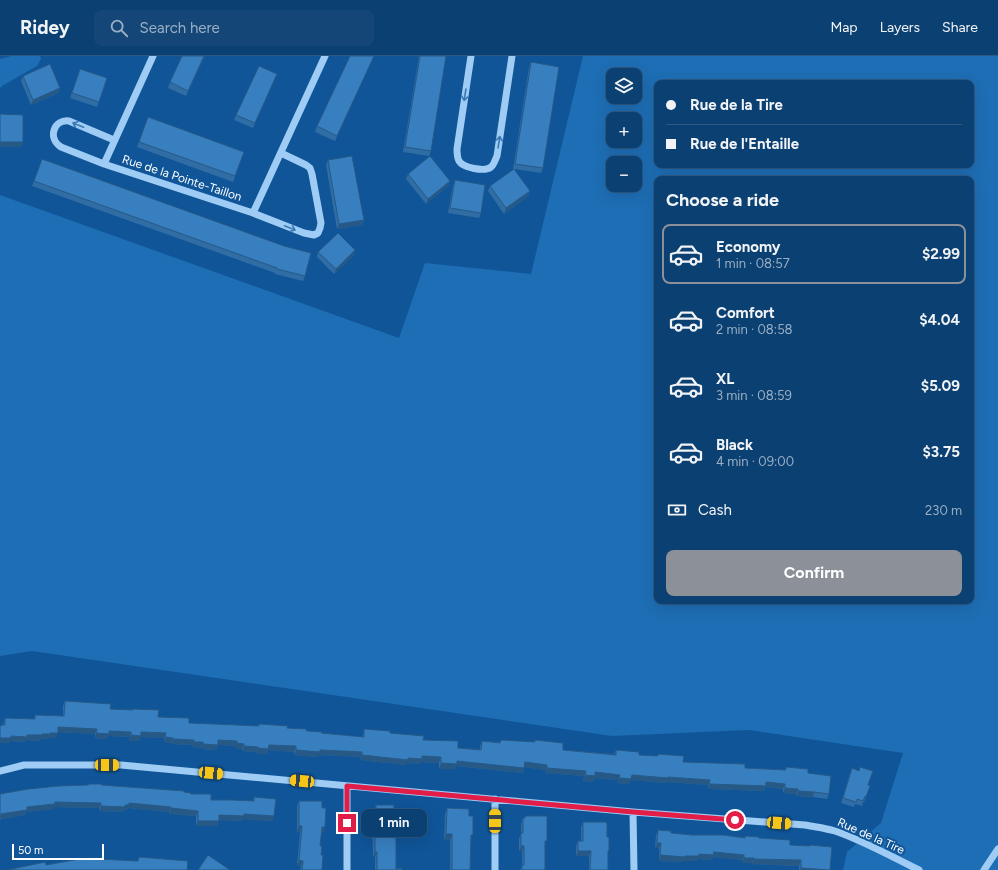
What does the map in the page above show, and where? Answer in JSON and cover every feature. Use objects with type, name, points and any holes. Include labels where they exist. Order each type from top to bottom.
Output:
[{"type":"street","name":"Rue de la Pointe-Taillon","points":[[104,164],[153,56]]},
{"type":"street","name":"Rue de la Pointe-Taillon","points":[[253,213],[326,56]]},
{"type":"street","points":[[471,56],[457,155],[462,165],[483,170],[492,167],[495,162],[512,56]]},
{"type":"street","name":"Rue de la Pointe-Taillon","points":[[114,140],[70,121],[64,120],[56,127],[53,136],[54,140],[61,147],[104,164],[253,213],[304,233],[314,235],[318,233],[321,223],[310,168],[281,153]]},
{"type":"street","name":"Rue de la Tire","points":[[0,771],[24,765],[120,765],[495,798],[633,812],[793,824],[820,827],[850,836],[919,870]]},
{"type":"street","points":[[347,786],[347,870]]},
{"type":"street","points":[[495,798],[495,870]]},
{"type":"street","points":[[633,812],[634,870]]},
{"type":"street","points":[[984,870],[998,849]]},
{"type":"shaded area","points":[[11,56],[40,56],[41,59],[37,66],[0,88],[0,59]]},
{"type":"shaded area","points":[[583,56],[998,56],[998,870],[843,870],[847,852],[881,823],[903,753],[749,730],[612,736],[32,651],[0,656],[0,195],[399,338],[425,263],[531,274]]},
{"type":"building","points":[[182,56],[204,56],[188,91],[170,82]]},
{"type":"building","points":[[350,56],[374,56],[337,136],[317,126]]},
{"type":"building","points":[[420,56],[446,56],[431,151],[405,147]]},
{"type":"building","points":[[531,62],[559,67],[543,168],[515,164]]},
{"type":"building","points":[[50,64],[60,88],[33,100],[23,76]]},
{"type":"building","points":[[259,66],[277,74],[255,123],[236,115]]},
{"type":"building","points":[[80,69],[107,78],[99,102],[72,93]]},
{"type":"building","points":[[0,114],[23,115],[23,142],[0,142]]},
{"type":"building","points":[[148,117],[244,152],[235,176],[139,142]]},
{"type":"building","points":[[352,156],[364,220],[339,224],[328,160]]},
{"type":"building","points":[[430,156],[450,181],[428,199],[408,174]]},
{"type":"building","points":[[42,159],[284,246],[311,253],[305,276],[277,269],[34,181]]},
{"type":"building","points":[[514,169],[530,191],[506,208],[490,186]]},
{"type":"building","points":[[455,180],[485,185],[481,213],[450,208]]},
{"type":"building","points":[[338,233],[355,250],[336,269],[318,252]]},
{"type":"building","points":[[65,701],[111,704],[110,709],[159,710],[158,717],[189,718],[189,723],[288,726],[287,728],[306,729],[307,731],[322,732],[321,733],[364,737],[364,729],[390,731],[390,733],[424,736],[423,740],[458,741],[458,748],[481,750],[482,741],[500,743],[501,740],[535,742],[535,740],[563,743],[563,750],[616,755],[616,750],[639,752],[639,755],[658,756],[658,754],[684,756],[683,762],[745,764],[745,768],[786,770],[786,767],[808,769],[808,773],[831,776],[829,794],[798,791],[798,789],[785,788],[785,784],[766,782],[766,786],[709,784],[710,780],[632,775],[631,779],[619,778],[620,775],[595,772],[595,776],[585,775],[586,771],[547,768],[547,765],[525,762],[524,768],[457,761],[457,764],[441,763],[441,757],[422,756],[422,759],[408,758],[408,760],[362,755],[362,752],[320,750],[320,752],[296,750],[296,746],[269,745],[268,749],[244,746],[244,744],[237,743],[237,741],[218,740],[218,745],[203,744],[203,742],[194,742],[194,740],[165,737],[166,733],[141,732],[141,736],[131,735],[131,732],[109,731],[109,734],[96,733],[97,729],[58,727],[58,733],[27,735],[27,737],[11,736],[11,738],[0,738],[0,726],[5,725],[5,718],[35,719],[35,715],[64,716]]},
{"type":"building","points":[[860,767],[873,771],[866,797],[865,796],[863,801],[857,799],[856,802],[843,798],[852,768],[859,771]]},
{"type":"building","points":[[89,784],[184,791],[191,794],[211,794],[211,800],[254,801],[254,797],[276,799],[274,816],[244,814],[244,816],[219,815],[219,821],[198,821],[198,811],[171,807],[129,803],[129,805],[125,805],[125,807],[101,806],[101,803],[55,802],[55,804],[27,807],[27,810],[1,814],[0,817],[0,794],[28,789]]},
{"type":"building","points":[[299,801],[322,801],[322,808],[326,808],[325,827],[322,827],[320,846],[322,846],[321,855],[323,855],[322,870],[302,870],[303,861],[299,860],[302,826],[299,826]]},
{"type":"building","points":[[376,805],[394,805],[396,869],[402,868],[402,870],[377,870],[377,852],[375,852],[374,832]]},
{"type":"building","points":[[447,808],[469,809],[469,816],[473,816],[470,870],[452,870],[452,834],[446,834]]},
{"type":"building","points":[[525,816],[547,816],[545,870],[522,870],[522,865],[524,865],[524,846],[521,846],[521,833],[523,833],[523,818],[525,818]]},
{"type":"building","points":[[583,822],[607,823],[607,837],[609,837],[608,870],[590,870],[591,851],[578,851],[578,841],[583,841]]},
{"type":"building","points":[[658,830],[692,835],[723,835],[745,838],[745,836],[790,840],[790,845],[832,847],[830,870],[801,868],[801,860],[754,859],[744,858],[744,855],[714,852],[713,855],[699,854],[699,856],[684,857],[660,855],[661,843],[657,843]]},
{"type":"building","points":[[208,855],[230,870],[198,870]]},
{"type":"building","points":[[139,857],[188,861],[187,870],[7,870],[45,862],[46,865],[85,858],[138,861]]},
{"type":"route","points":[[347,823],[347,786],[735,820]]}]
